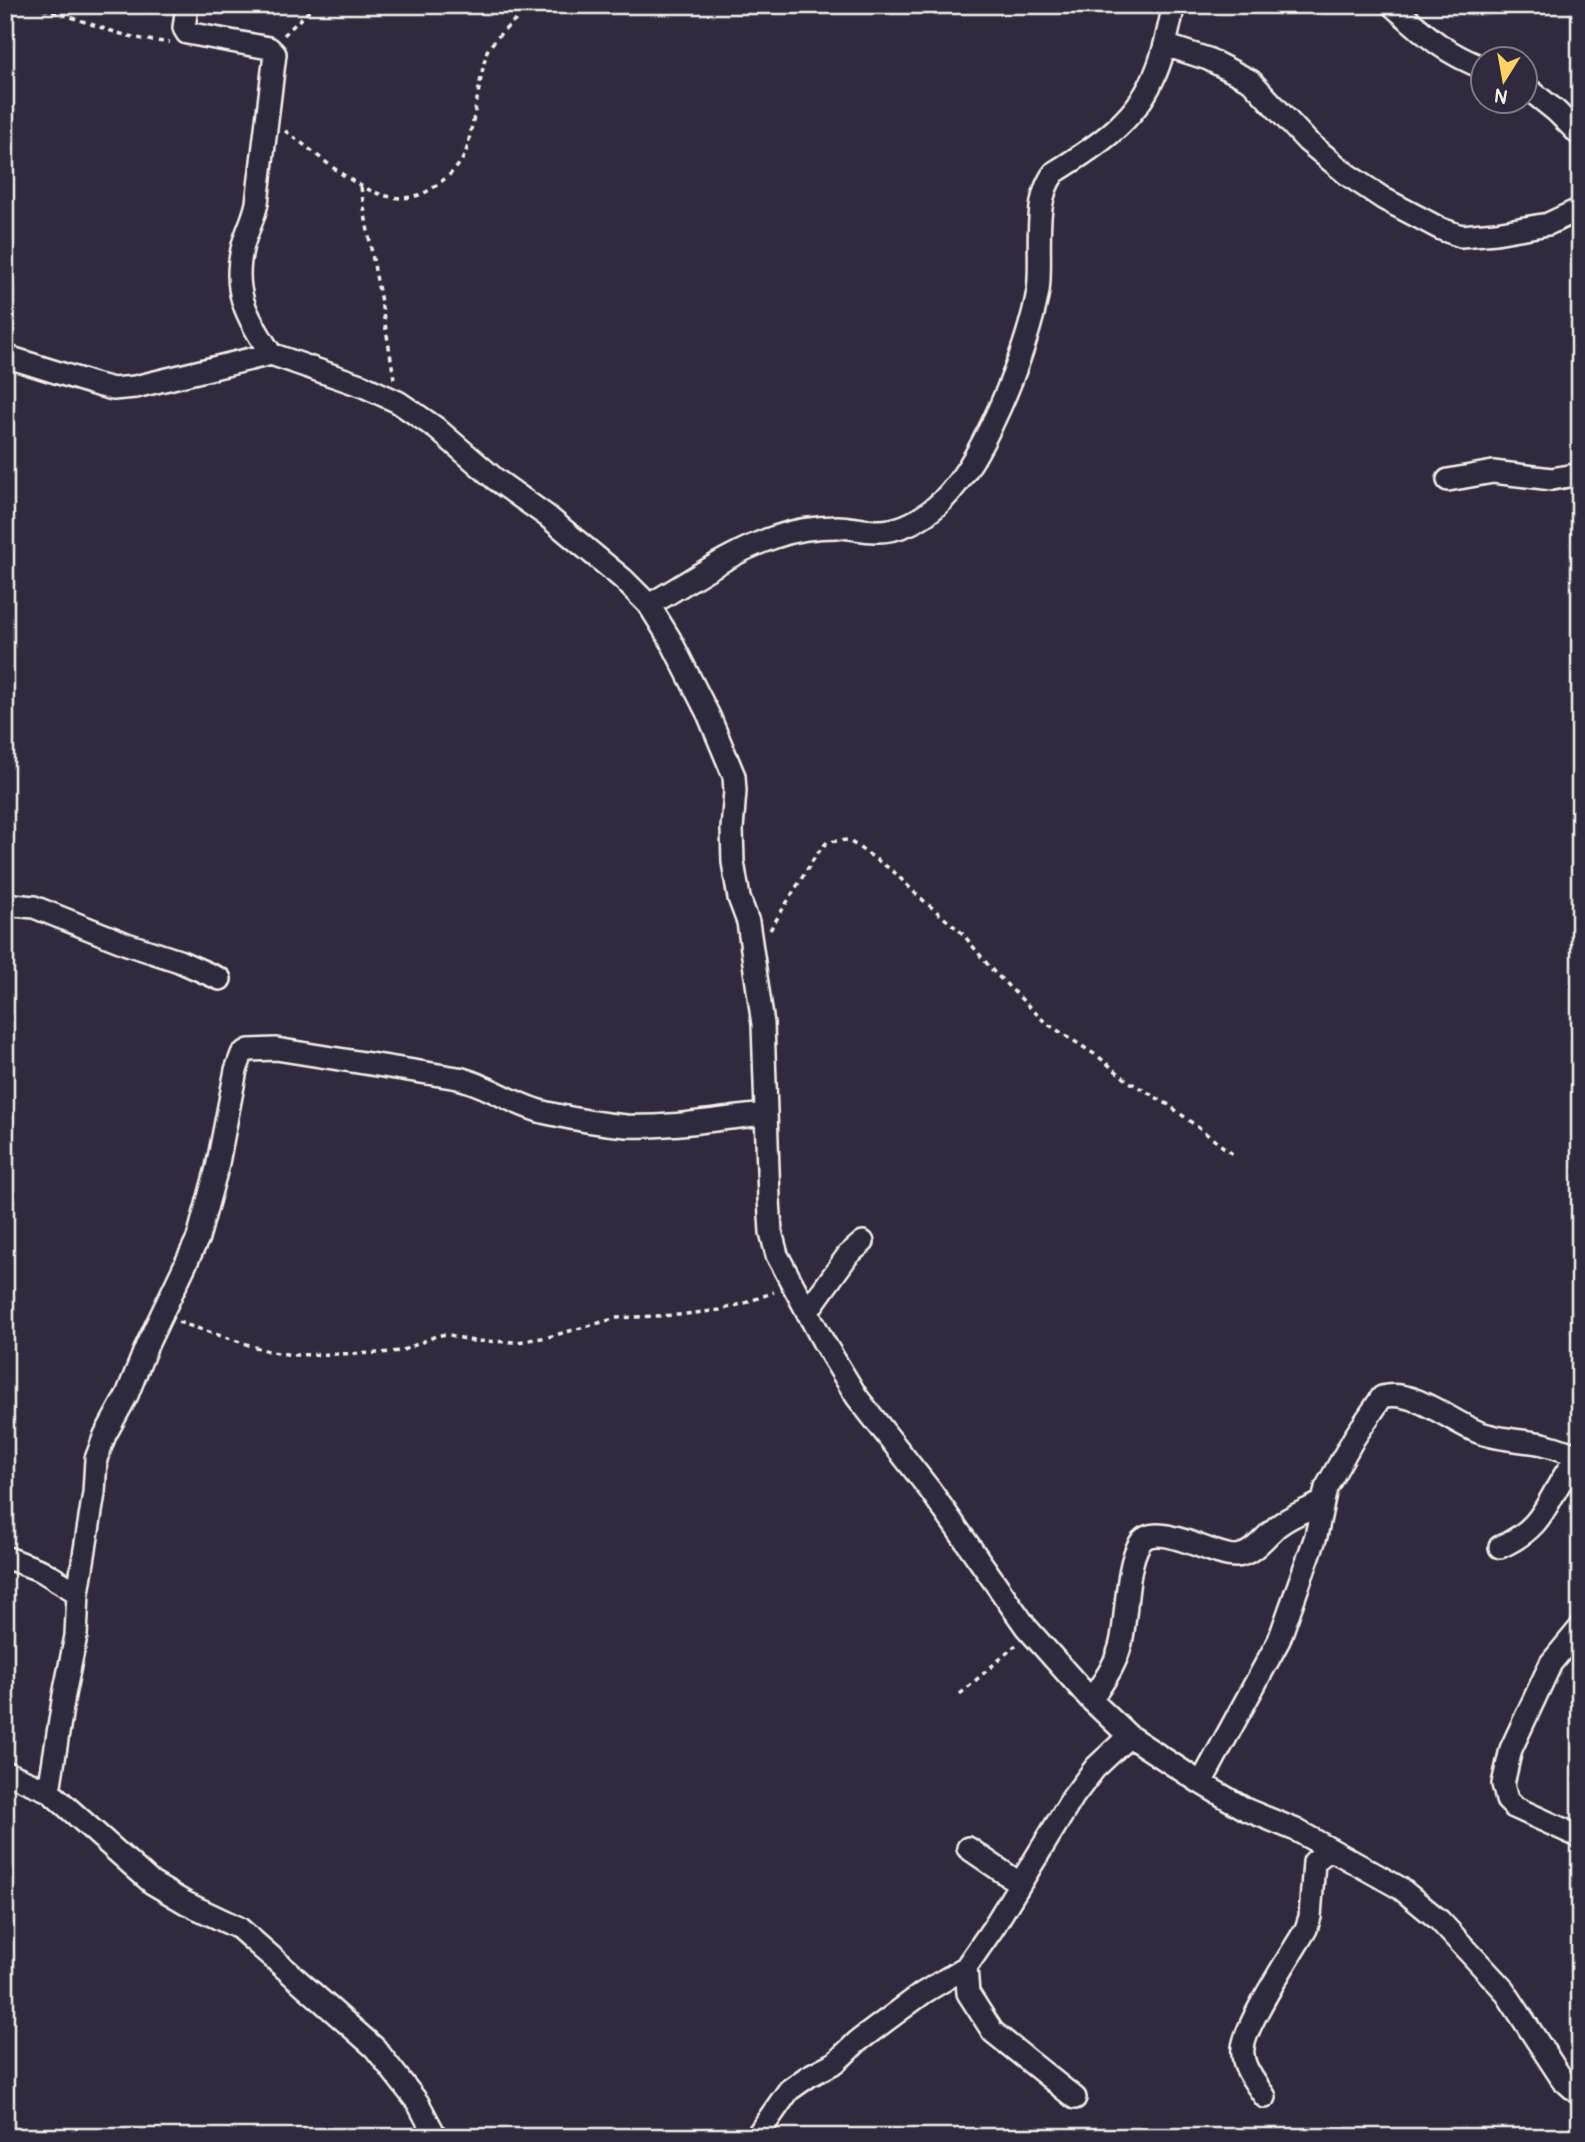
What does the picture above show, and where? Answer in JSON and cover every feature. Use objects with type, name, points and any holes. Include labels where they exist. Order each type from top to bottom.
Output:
[{"type":"street","points":[[187,5],[184,28],[189,34],[269,48],[274,51],[276,58],[257,203],[244,242],[238,276],[240,296],[245,309],[271,354]]},
{"type":"street","points":[[649,606],[737,554],[775,537],[809,529],[840,527],[877,532],[904,527],[934,509],[951,491],[975,456],[1004,399],[1023,348],[1038,290],[1041,212],[1049,179],[1055,172],[1107,138],[1131,114],[1153,80],[1165,45],[1174,5]]},
{"type":"street","points":[[1392,5],[1437,45],[1470,62]]},
{"type":"street","points":[[1165,45],[1208,59],[1251,80],[1307,141],[1348,175],[1384,199],[1441,229],[1461,236],[1480,236],[1548,224],[1580,209]]},
{"type":"street","points":[[1540,99],[1580,135]]},
{"type":"street","points":[[5,356],[113,388],[135,387],[271,354],[363,386],[398,402],[436,428],[495,479],[591,551],[649,606],[687,669],[734,776],[733,862],[739,898],[748,922],[763,1024],[771,1232],[776,1255],[857,1397],[930,1490],[1031,1633],[1091,1700],[1129,1736],[1200,1783],[1247,1810],[1296,1830],[1400,1888],[1439,1920],[1504,1990],[1562,2078],[1580,2095]]},
{"type":"street","points":[[1448,481],[1493,472],[1552,479],[1580,474]]},
{"type":"street","points":[[5,908],[13,905],[34,907],[220,979]]},
{"type":"street","points":[[49,1791],[76,1636],[78,1593],[94,1493],[96,1459],[198,1238],[206,1214],[236,1070],[242,1054],[249,1049],[276,1049],[458,1077],[476,1082],[519,1105],[604,1123],[652,1126],[766,1114]]},
{"type":"street","points":[[807,1312],[848,1255],[863,1242]]},
{"type":"street","points":[[1200,1783],[1279,1640],[1316,1536],[1326,1488],[1354,1438],[1382,1397],[1392,1394],[1415,1400],[1455,1422],[1495,1438],[1545,1445],[1579,1456],[1564,1475],[1536,1524],[1527,1533],[1500,1547]]},
{"type":"street","points":[[1091,1700],[1111,1671],[1121,1645],[1134,1559],[1140,1542],[1153,1535],[1165,1535],[1224,1555],[1238,1556],[1248,1552],[1280,1524],[1321,1503]]},
{"type":"street","points":[[5,1557],[42,1571],[78,1593]]},
{"type":"street","points":[[1580,1628],[1551,1663],[1511,1749],[1503,1784],[1507,1800],[1514,1807],[1580,1837]]},
{"type":"street","points":[[756,2137],[789,2090],[836,2062],[857,2042],[914,2000],[966,1967],[1073,1797],[1096,1768],[1129,1736]]},
{"type":"street","points":[[5,1772],[49,1791],[152,1883],[178,1899],[239,1928],[375,2048],[418,2103],[436,2137]]},
{"type":"street","points":[[968,1848],[1019,1884]]},
{"type":"street","points":[[1265,2097],[1247,2069],[1242,2049],[1248,2030],[1307,1929],[1314,1862],[1330,1849]]},
{"type":"street","points":[[966,1967],[968,1993],[993,2032],[1075,2098]]},
{"type":"path","points":[[23,5],[140,38],[176,42],[189,34]]},
{"type":"path","points":[[274,51],[287,30],[315,5]]},
{"type":"path","points":[[497,5],[519,16]]},
{"type":"path","points":[[269,120],[361,187],[399,198],[411,198],[427,192],[450,176],[465,155],[487,51],[493,41],[519,16],[539,5]]},
{"type":"path","points":[[361,187],[369,248],[389,338],[398,402]]},
{"type":"path","points":[[752,955],[816,855],[827,842],[848,840],[893,871],[962,933],[993,971],[1046,1023],[1099,1056],[1128,1082],[1169,1105],[1235,1156]]},
{"type":"path","points":[[160,1317],[271,1352],[294,1355],[381,1353],[401,1351],[446,1334],[473,1341],[517,1342],[548,1337],[617,1318],[720,1310],[769,1294],[791,1282]]},
{"type":"path","points":[[960,1694],[1031,1633]]}]
